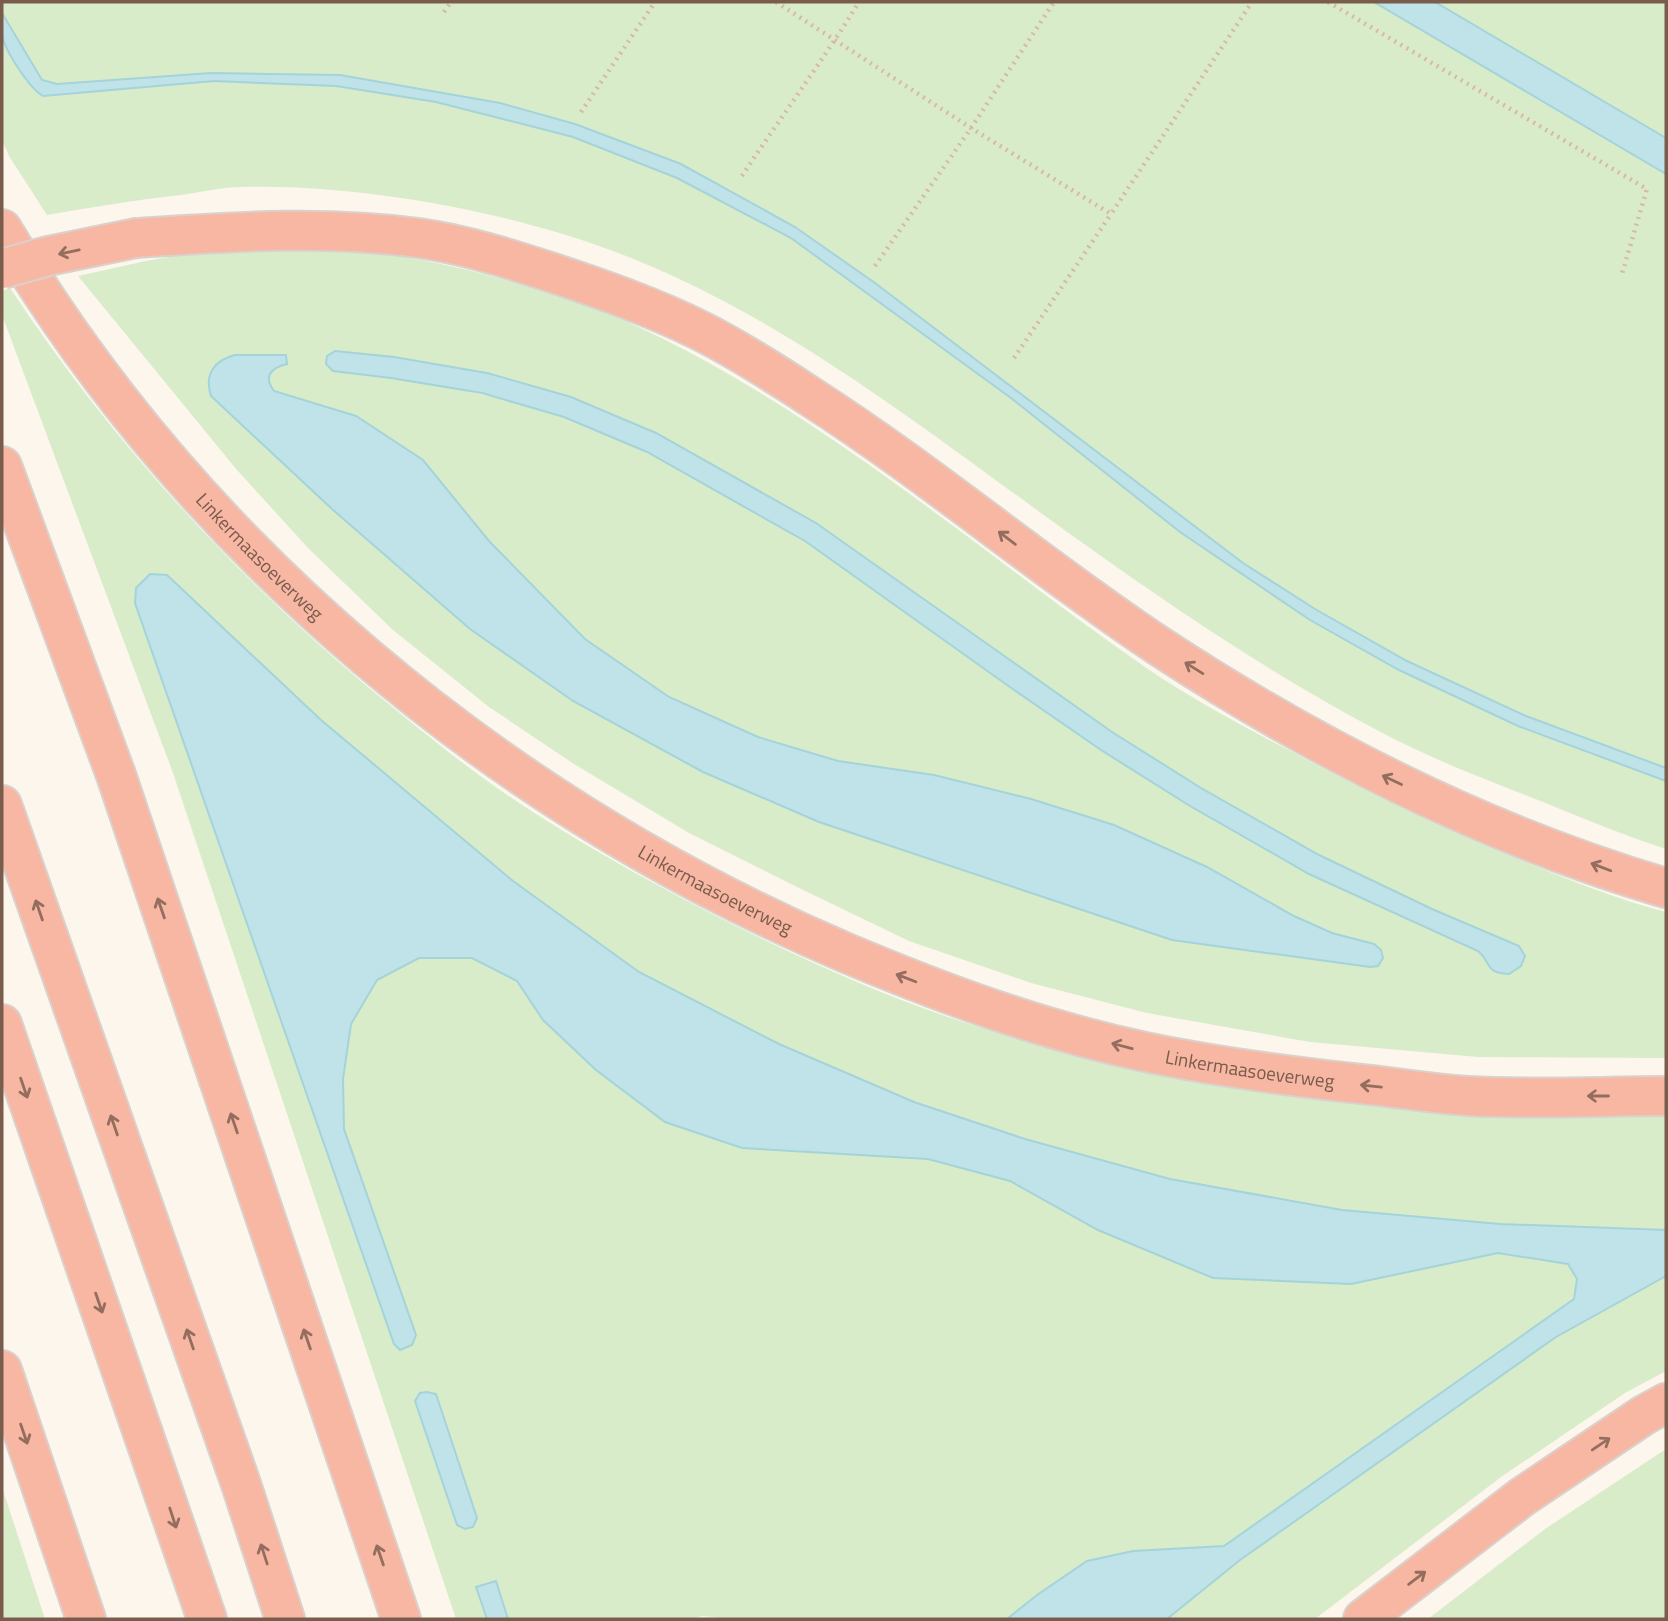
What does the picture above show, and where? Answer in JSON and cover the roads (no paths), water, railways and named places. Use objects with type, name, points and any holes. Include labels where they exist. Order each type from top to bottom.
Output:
[{"type":"highway","name":"Linkermaasoeverweg","points":[[2,229],[64,326],[148,435],[208,505],[274,573],[362,654],[460,733],[547,792],[657,860],[783,926],[899,976],[1021,1019],[1143,1051],[1302,1078],[1469,1096],[1666,1096]]},
{"type":"highway","points":[[2,269],[48,256],[136,238],[326,230],[420,238],[506,258],[613,293],[702,331],[775,373],[867,433],[1081,592],[1252,705],[1359,765],[1472,818],[1623,876],[1666,888]]},
{"type":"highway","points":[[2,466],[117,775],[401,1619]]},
{"type":"highway","points":[[2,805],[232,1458],[285,1619]]},
{"type":"highway","points":[[2,1024],[207,1619]]},
{"type":"highway","points":[[2,1370],[86,1619]]},
{"type":"highway","points":[[1363,1619],[1522,1497],[1666,1403]]},
{"type":"water","points":[[1374,2],[1435,2],[1666,138],[1666,174]]},
{"type":"water","points":[[2,13],[42,80],[57,84],[211,73],[340,75],[500,103],[575,124],[681,164],[795,227],[875,283],[1243,563],[1315,609],[1407,661],[1526,716],[1666,768],[1666,781],[1518,726],[1399,670],[1310,620],[1180,532],[1011,398],[791,238],[677,178],[573,137],[436,102],[336,86],[214,81],[43,96],[25,78],[4,43],[1,33]]},
{"type":"water","points":[[335,351],[394,357],[487,373],[571,397],[656,433],[816,523],[1112,732],[1201,788],[1319,855],[1432,909],[1519,946],[1525,956],[1521,966],[1509,974],[1495,971],[1478,951],[1309,874],[1190,806],[1101,750],[805,541],[647,452],[564,417],[482,393],[333,371],[326,364],[327,356]]},
{"type":"water","points":[[235,355],[286,355],[287,364],[270,373],[269,381],[274,391],[356,416],[423,460],[489,541],[585,639],[669,697],[758,737],[838,761],[934,775],[1031,799],[1114,825],[1207,867],[1294,916],[1332,933],[1374,944],[1381,950],[1383,958],[1378,966],[1370,967],[1172,940],[819,822],[703,772],[573,701],[470,629],[332,509],[211,396],[209,381],[212,370],[221,361]]},
{"type":"water","points":[[150,574],[167,575],[321,720],[513,881],[639,972],[779,1044],[914,1102],[1025,1139],[1170,1179],[1342,1210],[1500,1224],[1666,1230],[1666,1276],[1556,1337],[1240,1560],[1167,1619],[1007,1619],[1087,1561],[1133,1551],[1224,1546],[1574,1299],[1577,1279],[1568,1264],[1498,1253],[1351,1284],[1213,1278],[1098,1230],[1010,1181],[928,1159],[742,1148],[665,1122],[596,1070],[543,1020],[517,981],[472,958],[419,958],[377,980],[351,1024],[343,1079],[344,1129],[416,1335],[412,1345],[400,1350],[394,1344],[135,603],[136,588]]},
{"type":"water","points":[[420,1393],[436,1394],[477,1518],[473,1527],[465,1529],[457,1525],[415,1401]]},
{"type":"water","points":[[496,1581],[508,1619],[487,1619],[476,1587]]}]
